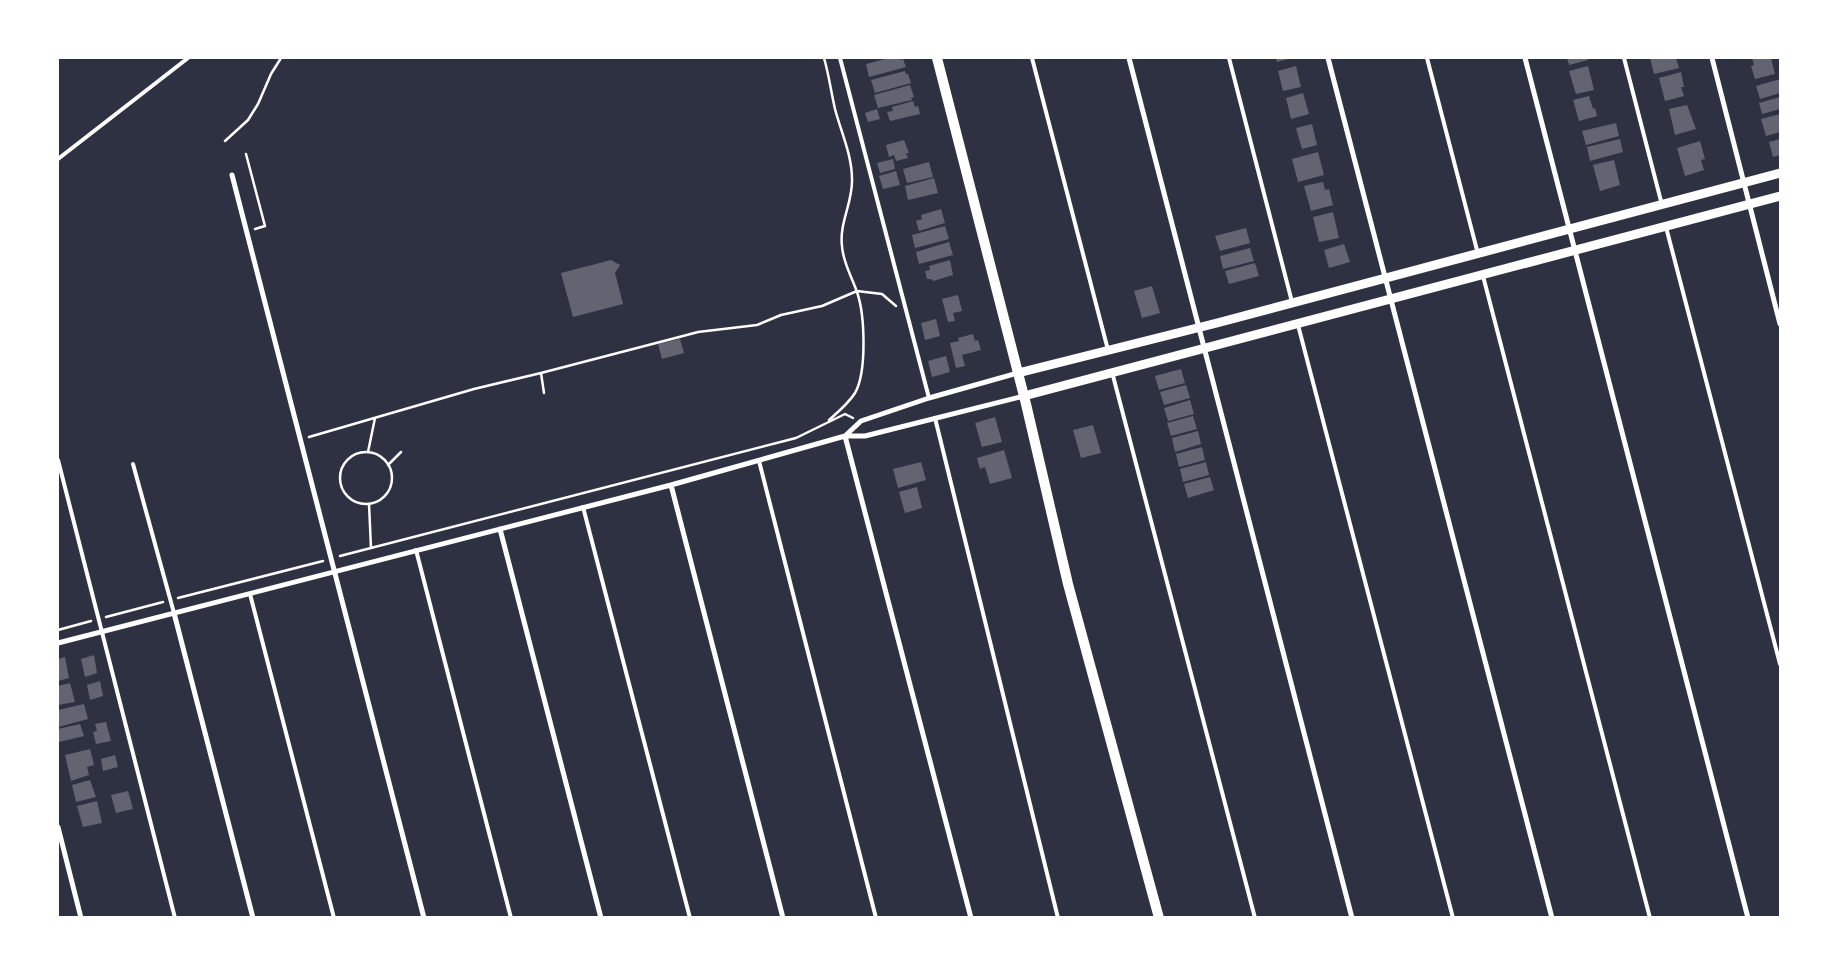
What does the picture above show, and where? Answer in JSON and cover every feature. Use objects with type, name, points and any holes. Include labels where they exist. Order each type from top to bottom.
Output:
[{"type":"main road","points":[[937,58],[1024,396],[1068,584],[1159,918]]},
{"type":"street","points":[[1129,58],[1352,918]]},
{"type":"street","points":[[1328,58],[1552,918]]},
{"type":"street","points":[[1525,58],[1748,918]]},
{"type":"street","points":[[1712,58],[1780,324]]},
{"type":"street","points":[[845,436],[861,421],[929,398],[1780,173]]},
{"type":"street","points":[[232,175],[424,918]]},
{"type":"street","points":[[58,643],[671,485],[845,436],[865,436],[1024,396],[1780,196]]},
{"type":"street","points":[[845,436],[971,918]]},
{"type":"street","points":[[671,485],[783,918]]},
{"type":"street","points":[[500,529],[601,918]]},
{"type":"street","points":[[174,613],[253,918]]},
{"type":"street","points":[[58,826],[81,918]]},
{"type":"lane","points":[[58,159],[188,58]]},
{"type":"lane","points":[[840,58],[929,398]]},
{"type":"lane","points":[[1032,58],[1108,350]]},
{"type":"lane","points":[[1229,58],[1292,303]]},
{"type":"lane","points":[[1427,58],[1478,254]]},
{"type":"lane","points":[[1624,58],[1662,205]]},
{"type":"lane","points":[[1666,227],[1780,664]]},
{"type":"lane","points":[[1482,275],[1650,918]]},
{"type":"lane","points":[[1298,324],[1453,918]]},
{"type":"lane","points":[[1112,372],[1255,918]]},
{"type":"lane","points":[[935,418],[1058,918]]},
{"type":"lane","points":[[58,460],[102,631],[106,654],[175,918]]},
{"type":"lane","points":[[759,461],[876,918]]},
{"type":"lane","points":[[132,464],[174,613]]},
{"type":"lane","points":[[583,507],[690,918]]},
{"type":"lane","points":[[416,550],[511,918]]},
{"type":"lane","points":[[250,594],[334,918]]},
{"type":"path","points":[[225,141],[248,120],[281,58]]},
{"type":"path","points":[[58,630],[796,438],[826,423],[844,406],[854,393],[861,377],[863,322],[857,291],[843,257],[841,244],[852,187],[852,170],[835,109],[824,58]]},
{"type":"path","points":[[246,154],[265,226],[246,231]]},
{"type":"path","points":[[300,440],[474,389],[698,332],[757,325],[781,315],[822,306],[857,291],[882,294],[907,316]]},
{"type":"path","points":[[541,373],[544,393]]},
{"type":"path","points":[[368,452],[374,418]]},
{"type":"path","points":[[368,452],[382,457],[388,465],[392,478],[391,487],[379,500],[362,504],[353,501],[346,495],[340,478],[341,470],[351,457],[358,453],[368,452]]},
{"type":"path","points":[[388,465],[401,452]]},
{"type":"path","points":[[368,504],[371,548]]},
{"type":"building","points":[[889,58],[903,59],[906,67],[869,77],[866,64]]},
{"type":"building","points":[[1276,58],[1292,58],[1277,62]]},
{"type":"building","points":[[1567,58],[1588,58],[1588,60],[1569,65]]},
{"type":"building","points":[[1650,58],[1676,58],[1679,68],[1654,74]]},
{"type":"building","points":[[1752,58],[1771,58],[1775,74],[1755,79],[1751,66],[1754,65]]},
{"type":"building","points":[[1296,66],[1301,87],[1283,91],[1278,71]]},
{"type":"building","points":[[1588,66],[1594,90],[1576,94],[1569,71]]},
{"type":"building","points":[[905,71],[911,83],[875,93],[871,80]]},
{"type":"building","points":[[1681,72],[1684,87],[1681,87],[1684,96],[1665,101],[1659,78]]},
{"type":"building","points":[[1780,79],[1780,93],[1760,99],[1756,86]]},
{"type":"building","points":[[910,85],[914,97],[911,98],[912,100],[878,108],[874,95]]},
{"type":"building","points":[[1303,93],[1309,114],[1291,119],[1286,98]]},
{"type":"building","points":[[1589,96],[1597,116],[1579,121],[1573,100]]},
{"type":"building","points":[[1780,97],[1780,109],[1762,114],[1759,103]]},
{"type":"building","points":[[913,101],[915,107],[918,106],[920,114],[890,121],[887,112],[893,111],[892,107]]},
{"type":"building","points":[[1687,105],[1696,129],[1675,135],[1669,109]]},
{"type":"building","points":[[877,109],[880,119],[868,122],[865,113]]},
{"type":"building","points":[[1780,114],[1780,132],[1766,136],[1761,119]]},
{"type":"building","points":[[1616,123],[1619,136],[1586,145],[1582,131]]},
{"type":"building","points":[[1312,124],[1317,145],[1302,149],[1296,128]]},
{"type":"building","points":[[1620,139],[1623,152],[1590,161],[1587,147]]},
{"type":"building","points":[[1780,139],[1780,155],[1773,157],[1769,142]]},
{"type":"building","points":[[904,140],[909,153],[906,153],[908,158],[896,161],[894,155],[889,157],[886,145]]},
{"type":"building","points":[[1700,141],[1705,159],[1701,160],[1704,170],[1685,176],[1677,148]]},
{"type":"building","points":[[1318,152],[1324,175],[1298,182],[1292,159]]},
{"type":"building","points":[[893,159],[895,169],[880,173],[877,163]]},
{"type":"building","points":[[1614,160],[1620,185],[1600,191],[1593,165]]},
{"type":"building","points":[[929,162],[933,177],[907,183],[903,169]]},
{"type":"building","points":[[896,171],[900,185],[883,189],[879,176]]},
{"type":"building","points":[[934,178],[938,193],[908,200],[905,186]]},
{"type":"building","points":[[1323,182],[1325,190],[1329,189],[1333,205],[1311,211],[1304,186]]},
{"type":"building","points":[[941,209],[945,223],[919,231],[916,221],[922,219],[921,215]]},
{"type":"building","points":[[1333,212],[1339,238],[1319,242],[1313,217]]},
{"type":"building","points":[[945,226],[949,239],[915,248],[912,235]]},
{"type":"building","points":[[1246,228],[1250,243],[1220,251],[1215,236]]},
{"type":"building","points":[[949,242],[953,255],[919,264],[916,252]]},
{"type":"building","points":[[1344,244],[1350,262],[1329,268],[1324,250]]},
{"type":"building","points":[[1250,248],[1254,261],[1223,269],[1220,256]]},
{"type":"building","points":[[611,260],[620,265],[615,273],[623,304],[573,317],[561,273]]},
{"type":"building","points":[[950,260],[953,275],[933,281],[927,279],[925,271],[930,270],[929,266]]},
{"type":"building","points":[[1255,263],[1259,276],[1229,284],[1225,271]]},
{"type":"building","points":[[1152,286],[1160,313],[1142,318],[1134,291]]},
{"type":"building","points":[[958,295],[962,311],[953,313],[955,321],[948,322],[942,299]]},
{"type":"building","points":[[936,319],[940,336],[925,340],[921,323]]},
{"type":"building","points":[[973,334],[975,341],[978,340],[981,350],[962,355],[965,366],[956,368],[950,343],[959,341],[958,338]]},
{"type":"building","points":[[680,339],[684,353],[662,359],[658,344]]},
{"type":"building","points":[[946,356],[950,372],[932,377],[928,361]]},
{"type":"building","points":[[1181,369],[1185,383],[1159,390],[1155,376]]},
{"type":"building","points":[[1186,385],[1190,398],[1164,405],[1160,392]]},
{"type":"building","points":[[1190,400],[1194,414],[1168,421],[1164,408]]},
{"type":"building","points":[[1193,416],[1197,429],[1171,436],[1167,423]]},
{"type":"building","points":[[995,417],[1002,442],[982,447],[975,423]]},
{"type":"building","points":[[1093,425],[1101,453],[1081,458],[1073,430]]},
{"type":"building","points":[[1198,431],[1201,444],[1175,452],[1172,438]]},
{"type":"building","points":[[1202,447],[1205,460],[1179,467],[1176,454]]},
{"type":"building","points":[[1004,450],[1012,478],[990,484],[985,467],[980,469],[977,458]]},
{"type":"building","points":[[921,462],[926,480],[898,488],[893,469]]},
{"type":"building","points":[[1206,462],[1209,475],[1183,482],[1180,469]]},
{"type":"building","points":[[1210,477],[1214,490],[1188,498],[1184,484]]},
{"type":"building","points":[[917,487],[922,508],[905,513],[899,492]]},
{"type":"building","points":[[94,655],[97,673],[85,677],[81,659]]},
{"type":"building","points":[[65,657],[69,678],[58,681],[58,659]]},
{"type":"building","points":[[100,681],[103,696],[90,700],[87,685]]},
{"type":"building","points":[[70,683],[75,702],[58,705],[58,686]]},
{"type":"building","points":[[84,704],[88,719],[58,727],[58,710]]},
{"type":"building","points":[[106,722],[111,741],[96,744],[93,732],[97,731],[95,724]]},
{"type":"building","points":[[80,724],[84,736],[59,742],[58,729]]},
{"type":"building","points":[[90,749],[94,765],[87,767],[89,775],[71,781],[65,755]]},
{"type":"building","points":[[115,755],[118,767],[103,771],[101,759]]},
{"type":"building","points":[[90,780],[96,797],[76,802],[72,785]]},
{"type":"building","points":[[128,791],[133,809],[116,813],[111,795]]},
{"type":"building","points":[[97,801],[102,823],[83,827],[77,806]]}]
